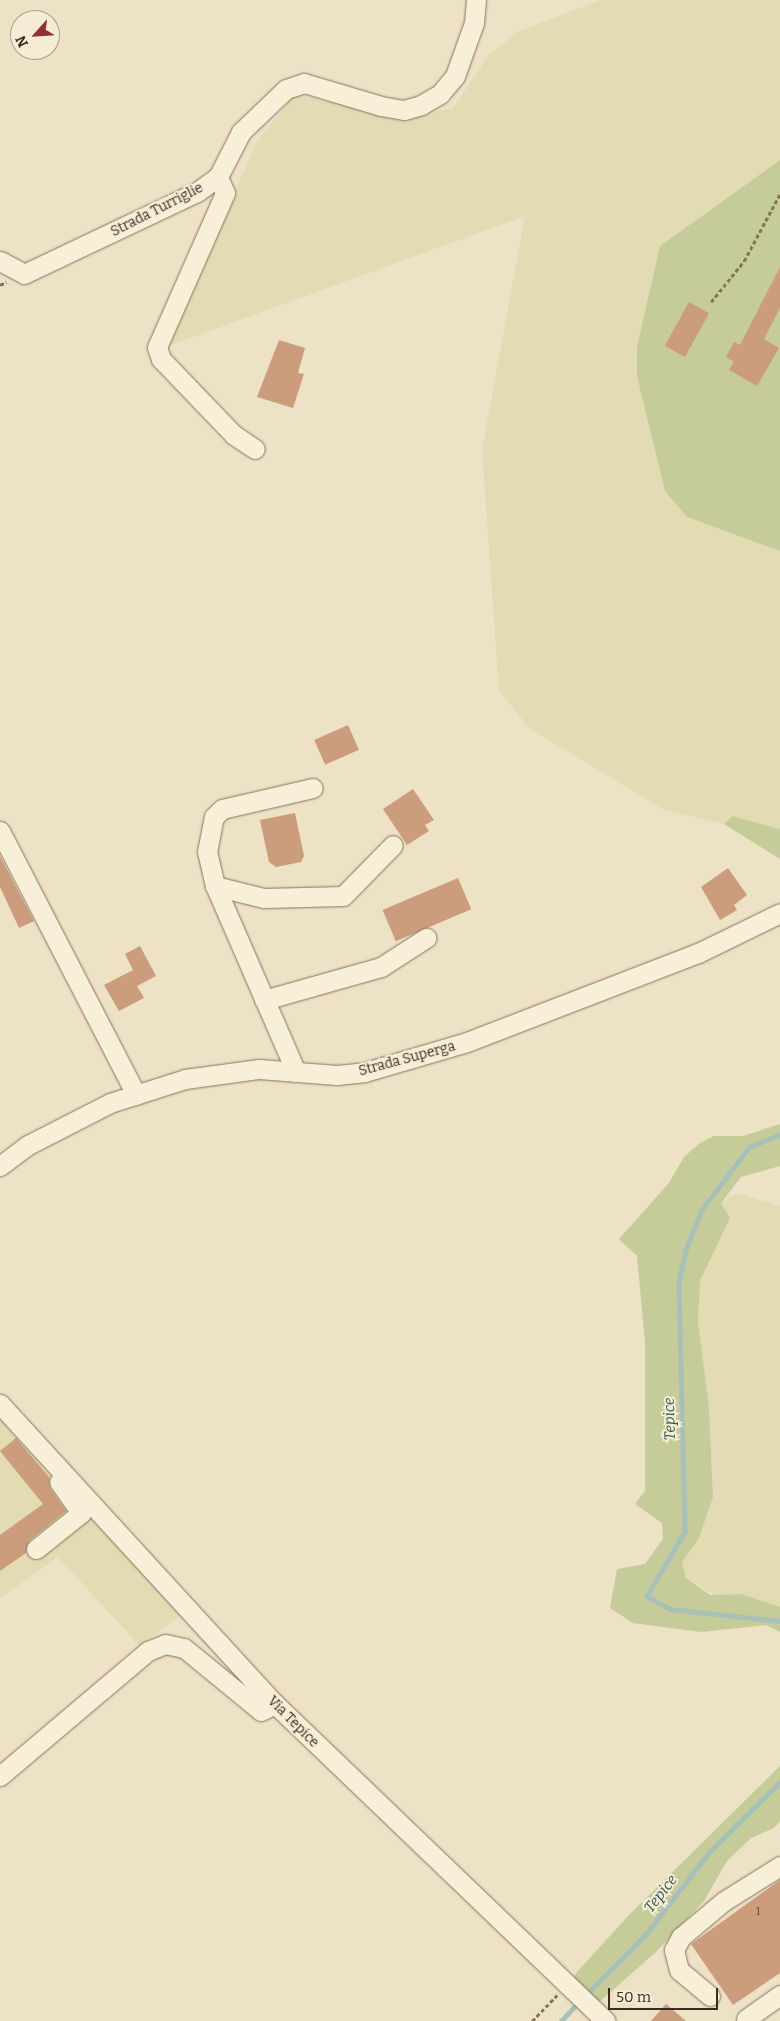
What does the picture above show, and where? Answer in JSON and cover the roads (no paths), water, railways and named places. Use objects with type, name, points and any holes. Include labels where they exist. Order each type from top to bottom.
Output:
[{"type":"street","name":"Strada Turriglie","points":[[0,261],[24,274],[197,192],[218,177],[241,132],[286,89],[304,83],[404,110],[440,94],[465,54],[476,0]]},
{"type":"street","points":[[218,177],[225,193],[157,347],[161,358],[234,435],[255,448]]},
{"type":"street","points":[[296,1072],[215,886],[207,852],[214,817],[241,801],[313,788]]},
{"type":"street","points":[[0,831],[136,1095]]},
{"type":"street","points":[[215,886],[264,898],[343,896],[393,845]]},
{"type":"street","name":"Strada Superga","points":[[0,1166],[28,1145],[136,1095],[185,1079],[259,1069],[296,1072],[365,1072],[467,1042],[698,953],[780,913]]},
{"type":"street","points":[[264,1000],[381,967],[426,938]]},
{"type":"street","name":"Via Tepice","points":[[0,1404],[275,1704],[568,1987],[606,2021]]},
{"type":"street","points":[[36,1549],[81,1513],[58,1481],[64,1472]]},
{"type":"street","points":[[0,1776],[148,1651],[165,1644],[184,1648],[261,1710],[275,1704]]},
{"type":"street","points":[[710,1996],[679,1970],[674,1950],[682,1937],[724,1901],[780,1866]]},
{"type":"street","points":[[746,2019],[780,1995]]},
{"type":"waterway","name":"Tepice","points":[[780,1135],[750,1147],[702,1210],[686,1250],[679,1284],[685,1532],[647,1596],[670,1609],[780,1621]]},
{"type":"waterway","name":"Tepice","points":[[586,1995],[646,1934],[711,1850],[780,1782]]},
{"type":"waterway","name":"Tepice","points":[[561,2021],[579,2002]]}]
